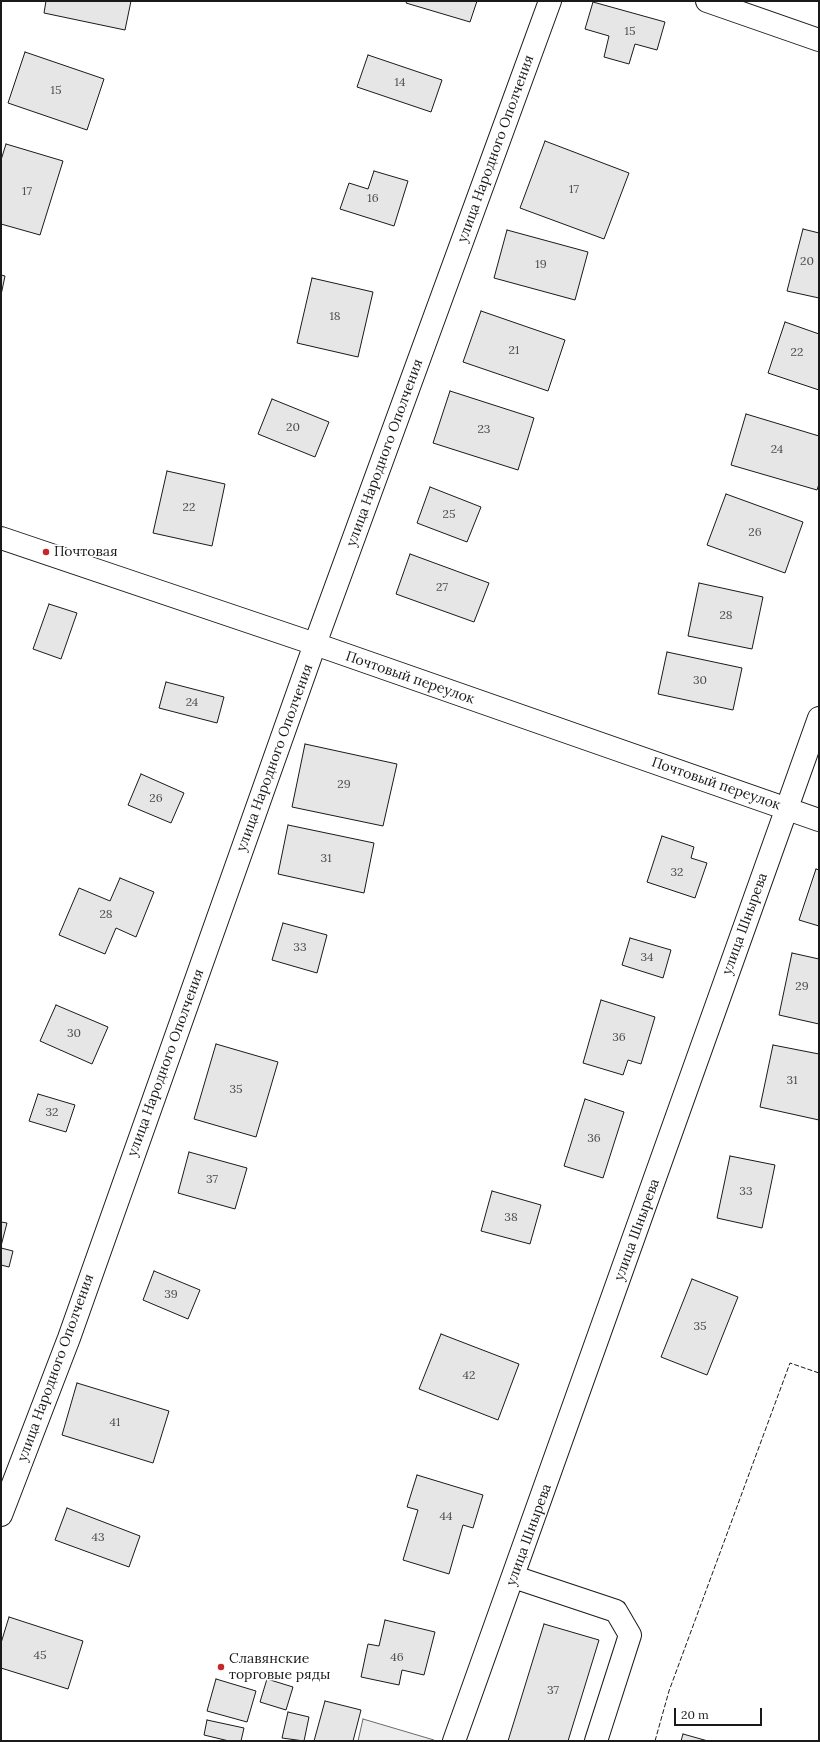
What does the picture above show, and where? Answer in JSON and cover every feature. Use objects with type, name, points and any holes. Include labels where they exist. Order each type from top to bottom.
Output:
[{"type":"street","name":"улица Народного Ополчения","points":[[1,1515],[69,1338],[315,644],[550,1]]},
{"type":"street","points":[[707,1],[819,40]]},
{"type":"street","name":"Почтовый переулок","points":[[1,538],[315,644],[819,820]]},
{"type":"street","name":"улица Шнырева","points":[[454,1741],[514,1577],[819,718]]},
{"type":"street","points":[[514,1577],[616,1611],[630,1635],[596,1741]]},
{"type":"shaded area","points":[[363,1719],[434,1740],[358,1741]]},
{"type":"building","points":[[46,1],[131,1],[125,30],[44,13]]},
{"type":"building","points":[[407,1],[477,1],[470,22],[406,3]]},
{"type":"building","points":[[593,2],[665,22],[657,50],[635,44],[629,64],[604,57],[609,36],[585,29]]},
{"type":"building","points":[[25,52],[104,79],[87,130],[8,103]]},
{"type":"building","points":[[368,55],[442,80],[431,112],[357,87]]},
{"type":"building","points":[[545,141],[629,173],[604,239],[520,208]]},
{"type":"building","points":[[6,144],[63,161],[40,235],[1,224],[1,160]]},
{"type":"building","points":[[374,171],[408,181],[394,226],[340,209],[349,183],[368,189]]},
{"type":"building","points":[[803,229],[819,233],[819,298],[787,291]]},
{"type":"building","points":[[507,230],[588,252],[575,300],[494,278]]},
{"type":"building","points":[[1,275],[5,276],[1,295]]},
{"type":"building","points":[[312,278],[373,292],[358,357],[297,343]]},
{"type":"building","points":[[481,311],[565,340],[548,391],[463,362]]},
{"type":"building","points":[[785,322],[819,334],[819,390],[768,373]]},
{"type":"building","points":[[450,391],[534,418],[518,470],[433,443]]},
{"type":"building","points":[[272,399],[329,422],[315,457],[258,434]]},
{"type":"building","points":[[746,414],[819,436],[819,484],[817,490],[731,465]]},
{"type":"building","points":[[167,471],[225,484],[212,546],[153,533]]},
{"type":"building","points":[[430,487],[481,507],[467,542],[417,523]]},
{"type":"building","points":[[726,494],[803,522],[785,573],[707,545]]},
{"type":"building","points":[[410,554],[489,583],[474,622],[396,594]]},
{"type":"building","points":[[699,583],[763,597],[752,649],[688,636]]},
{"type":"building","points":[[49,604],[77,613],[61,659],[33,649]]},
{"type":"building","points":[[667,652],[742,668],[733,710],[658,694]]},
{"type":"building","points":[[166,682],[224,697],[217,723],[159,708]]},
{"type":"building","points":[[305,744],[397,764],[383,826],[292,807]]},
{"type":"building","points":[[141,774],[184,793],[171,823],[128,805]]},
{"type":"building","points":[[288,825],[374,843],[364,893],[278,874]]},
{"type":"building","points":[[662,836],[694,847],[691,858],[707,863],[695,898],[647,882]]},
{"type":"building","points":[[816,869],[819,870],[819,926],[799,920]]},
{"type":"building","points":[[120,878],[154,892],[136,937],[116,928],[105,954],[59,935],[79,888],[110,901]]},
{"type":"building","points":[[283,923],[327,935],[317,973],[272,960]]},
{"type":"building","points":[[630,938],[671,950],[663,978],[622,965]]},
{"type":"building","points":[[792,953],[819,959],[819,1024],[779,1015]]},
{"type":"building","points":[[601,1000],[655,1017],[641,1064],[628,1060],[623,1075],[583,1063]]},
{"type":"building","points":[[56,1005],[108,1027],[92,1064],[40,1041]]},
{"type":"building","points":[[216,1044],[278,1062],[256,1137],[194,1119]]},
{"type":"building","points":[[773,1045],[819,1054],[819,1120],[760,1107]]},
{"type":"building","points":[[38,1094],[75,1105],[66,1132],[29,1121]]},
{"type":"building","points":[[585,1099],[624,1112],[603,1178],[564,1166]]},
{"type":"building","points":[[189,1152],[247,1168],[235,1209],[178,1193]]},
{"type":"building","points":[[730,1156],[775,1165],[762,1228],[717,1218]]},
{"type":"building","points":[[492,1191],[541,1205],[530,1244],[481,1231]]},
{"type":"building","points":[[1,1222],[7,1223],[1,1246]]},
{"type":"building","points":[[1,1248],[13,1251],[9,1267],[1,1265]]},
{"type":"building","points":[[154,1271],[200,1290],[188,1319],[143,1300]]},
{"type":"building","points":[[692,1279],[738,1297],[707,1375],[661,1357]]},
{"type":"building","points":[[441,1334],[519,1364],[498,1420],[419,1389]]},
{"type":"building","points":[[77,1383],[169,1411],[153,1463],[62,1435]]},
{"type":"building","points":[[417,1475],[483,1495],[473,1528],[463,1525],[449,1574],[403,1560],[418,1510],[407,1507]]},
{"type":"building","points":[[67,1508],[140,1536],[129,1567],[55,1540]]},
{"type":"building","points":[[9,1617],[83,1641],[68,1689],[1,1668],[1,1643]]},
{"type":"building","points":[[385,1620],[435,1632],[424,1675],[402,1670],[399,1685],[361,1677],[368,1644],[379,1646]]},
{"type":"building","points":[[544,1624],[599,1640],[568,1741],[508,1741]]},
{"type":"building","points":[[216,1679],[256,1691],[247,1722],[207,1711]]},
{"type":"building","points":[[267,1679],[293,1687],[286,1710],[260,1702]]},
{"type":"building","points":[[325,1701],[361,1710],[353,1741],[314,1741]]},
{"type":"building","points":[[288,1712],[309,1717],[304,1741],[282,1738]]},
{"type":"building","points":[[207,1720],[244,1728],[241,1741],[229,1741],[204,1735]]},
{"type":"building","points":[[683,1734],[708,1741],[681,1741]]},
{"type":"fence","points":[[655,1741],[669,1691],[790,1363],[819,1373]]},
{"type":"place","name":"Почтовая","points":[[46,552]]},
{"type":"place","name":"Славянские торговые ряды","points":[[221,1667]]}]
